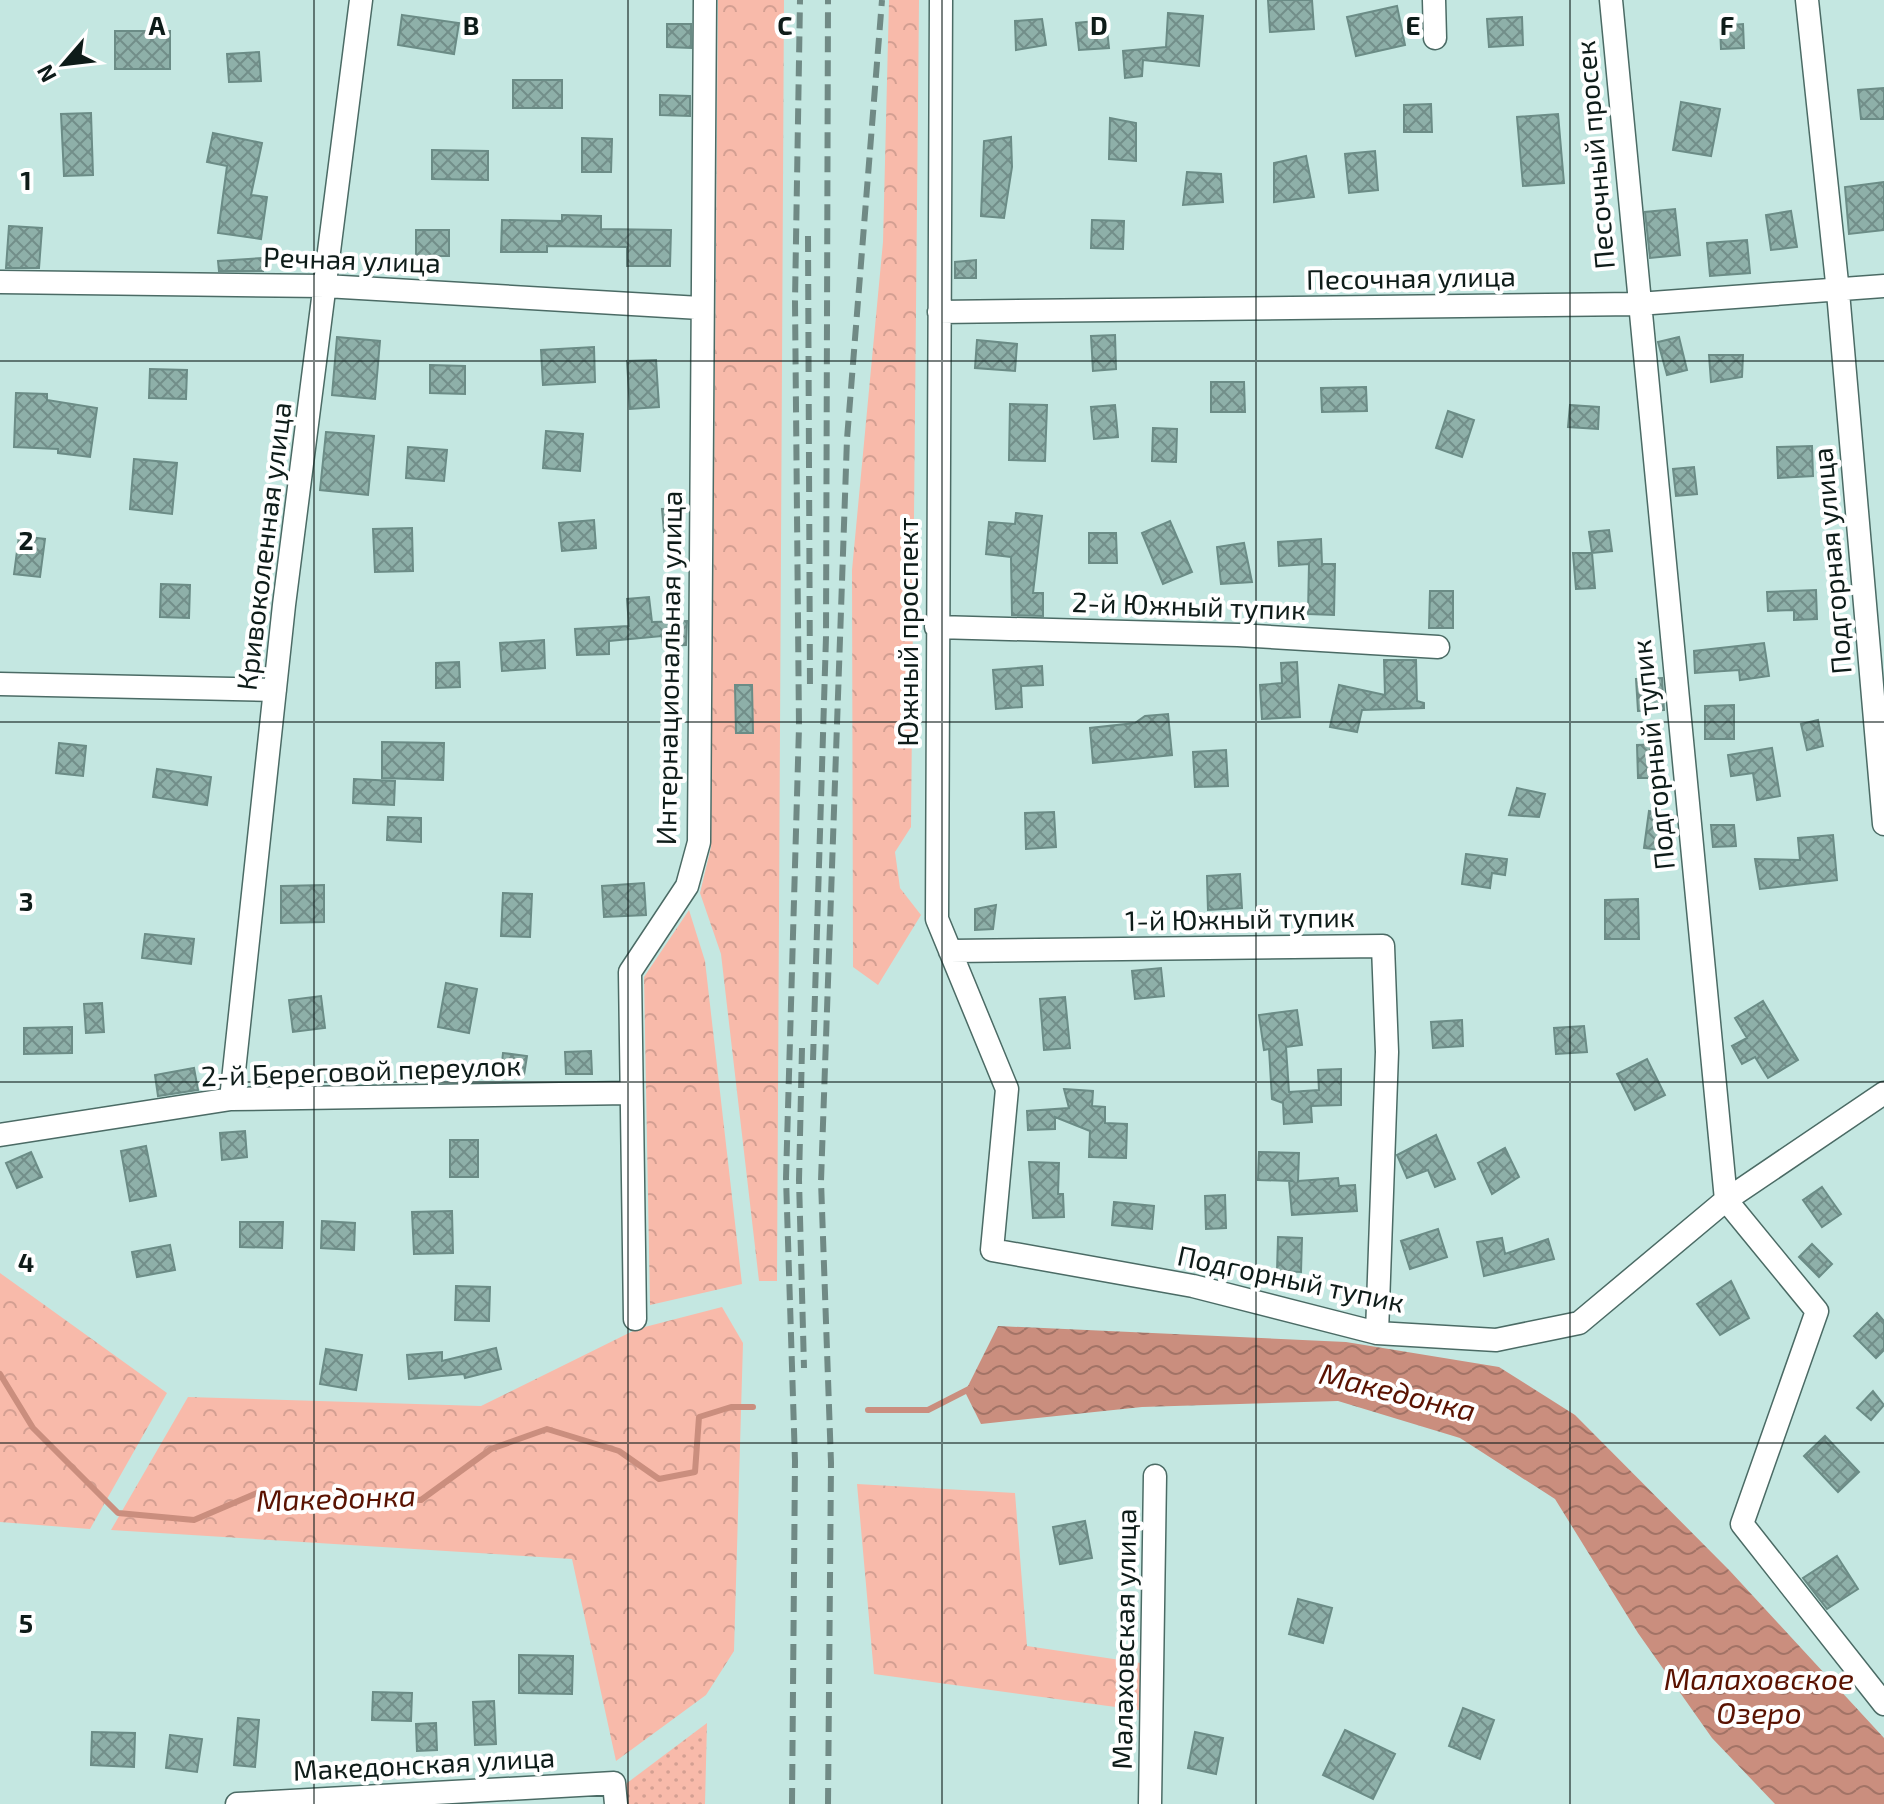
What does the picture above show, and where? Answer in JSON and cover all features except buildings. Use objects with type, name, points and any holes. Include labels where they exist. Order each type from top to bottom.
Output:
[{"type":"street","name":"Кривоколенная улица","points":[[231,1099],[275,690],[361,0]]},
{"type":"street","name":"Интернациональная улица","points":[[635,1319],[630,972],[687,886],[699,842],[703,575],[700,308],[705,0]]},
{"type":"street","name":"Южный проспект","points":[[941,0],[937,919],[1007,1089],[992,1250]]},
{"type":"street","points":[[1434,0],[1435,38]]},
{"type":"street","name":"Песочный просек","points":[[1611,0],[1638,304]]},
{"type":"street","name":"Подгорная улица","points":[[1807,0],[1838,292],[1884,824]]},
{"type":"street","name":"Речная улица","points":[[0,282],[325,286],[700,308]]},
{"type":"street","name":"Песочная улица","points":[[939,312],[1638,304],[1838,292],[1884,286]]},
{"type":"street","name":"Подгорный тупик","points":[[1638,304],[1726,1200]]},
{"type":"street","name":"2-й Южный тупик","points":[[936,627],[1238,635],[1438,647]]},
{"type":"street","points":[[0,684],[275,690]]},
{"type":"street","name":"1-й Южный тупик","points":[[950,951],[1383,946],[1387,1052],[1377,1333]]},
{"type":"street","name":"2-й Береговой переулок","points":[[0,1135],[231,1099],[630,1093]]},
{"type":"street","name":"Подгорный тупик","points":[[992,1250],[1193,1286],[1377,1333],[1496,1340],[1579,1323],[1726,1200],[1884,1093]]},
{"type":"street","points":[[1726,1200],[1817,1311],[1742,1524],[1884,1704]]},
{"type":"street","name":"Малаховская улица","points":[[1150,1804],[1155,1476]]},
{"type":"street","name":"Македонская улица","points":[[237,1804],[615,1793]]},
{"type":"green space","points":[[718,0],[784,0],[777,1281],[759,1281],[721,954],[700,893],[711,847]]},
{"type":"green space","points":[[889,0],[919,0],[911,827],[895,852],[900,888],[921,915],[878,985],[853,967],[852,570],[883,242]]},
{"type":"green space","points":[[689,910],[705,961],[742,1284],[650,1305],[644,977]]},
{"type":"green space","points":[[0,1273],[167,1393],[90,1529],[0,1522]]},
{"type":"green space","points":[[722,1307],[743,1343],[734,1651],[706,1695],[616,1761],[572,1559],[111,1530],[188,1397],[481,1406],[637,1329]]},
{"type":"green space","points":[[857,1484],[1015,1493],[1027,1646],[1147,1664],[1145,1711],[874,1674]]},
{"type":"green space","points":[[707,1723],[705,1804],[624,1804],[623,1786]]},
{"type":"water","name":"Малаховское Озеро","points":[[998,1326],[1346,1342],[1499,1367],[1575,1415],[1730,1571],[1884,1738],[1884,1804],[1775,1804],[1712,1738],[1638,1633],[1555,1499],[1460,1438],[1338,1401],[1142,1407],[981,1424],[965,1392]]},
{"type":"waterway","name":"Македонка","points":[[0,1374],[33,1428],[118,1513],[194,1520],[257,1493],[421,1500],[491,1449],[547,1429],[619,1451],[659,1479],[695,1472],[699,1417],[731,1407],[753,1407]]},
{"type":"waterway","name":"Македонка","points":[[868,1410],[928,1410],[971,1388]]},
{"type":"railway","points":[[792,1804],[795,1461],[786,1178],[799,727],[795,301],[800,0]]},
{"type":"railway","points":[[813,1060],[826,637],[828,0]]},
{"type":"railway","points":[[828,1804],[831,1463],[821,1181],[847,439],[882,0]]},
{"type":"railway","points":[[808,236],[810,692]]},
{"type":"railway","points":[[802,1048],[799,1180],[804,1368]]}]
